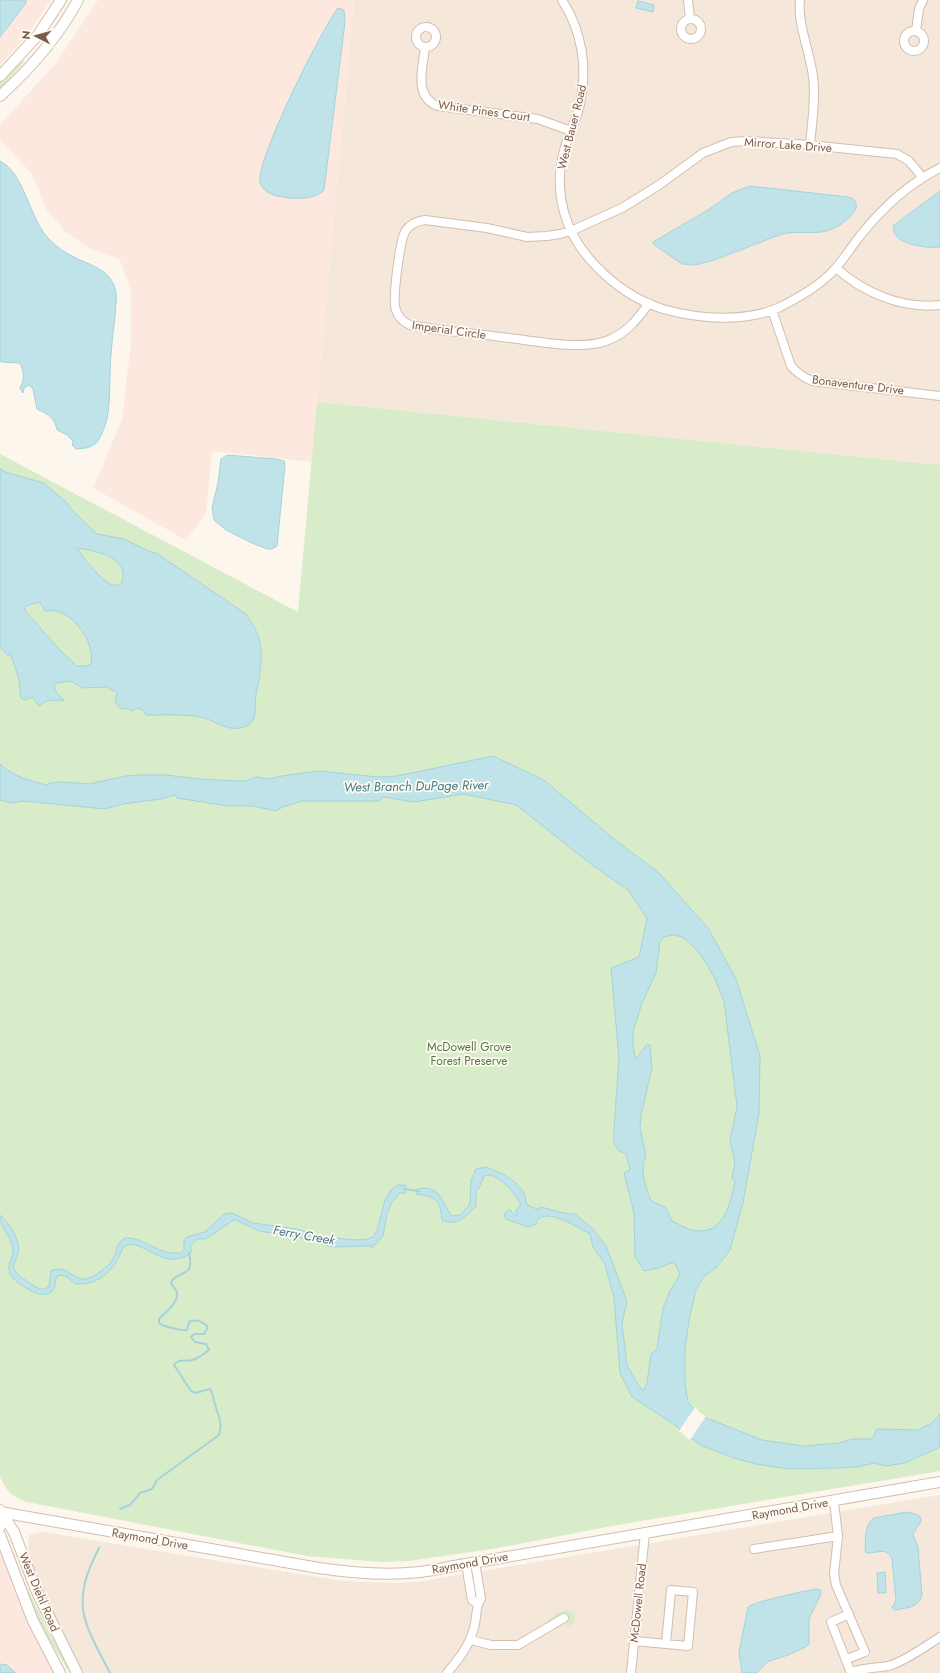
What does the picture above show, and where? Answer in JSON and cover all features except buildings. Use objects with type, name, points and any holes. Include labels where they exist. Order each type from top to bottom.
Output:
[{"type":"street","points":[[0,76],[38,35],[61,0]]},
{"type":"street","points":[[0,96],[35,61],[53,39],[78,0]]},
{"type":"street","name":"West Bauer Road","points":[[562,0],[569,10],[577,29],[582,49],[584,69],[584,84],[580,105],[560,163],[559,189],[564,215],[581,248],[600,270],[628,292],[648,304],[679,313],[700,317],[726,318],[772,310],[807,293],[836,268],[876,216],[893,200],[923,178],[940,168]]},
{"type":"street","points":[[688,0],[690,19]]},
{"type":"street","points":[[800,0],[801,18],[813,77],[814,106],[810,145]]},
{"type":"street","points":[[916,31],[919,9],[923,0]]},
{"type":"street","name":"White Pines Court","points":[[425,47],[421,80],[426,99],[434,105],[538,119],[570,131]]},
{"type":"street","name":"Mirror Lake Drive","points":[[571,231],[622,208],[659,185],[703,152],[731,142],[748,141],[810,145],[897,154],[909,161],[923,178]]},
{"type":"street","name":"Imperial Circle","points":[[571,231],[547,236],[531,237],[446,222],[425,220],[417,222],[406,230],[401,240],[394,299],[398,315],[407,324],[421,328],[582,346],[606,341],[616,336],[634,324],[648,304]]},
{"type":"street","points":[[836,268],[860,286],[890,300],[916,305],[940,305]]},
{"type":"street","name":"Bonaventure Drive","points":[[772,310],[791,366],[796,372],[805,378],[812,381],[940,396]]},
{"type":"street","name":"Raymond Drive","points":[[0,1512],[345,1572],[397,1573],[420,1572],[834,1502],[940,1482]]},
{"type":"street","points":[[834,1502],[838,1536],[834,1574],[836,1585],[865,1652],[847,1660]]},
{"type":"street","points":[[0,1512],[0,1527]]},
{"type":"street","name":"West Diehl Road","points":[[0,1512],[14,1532],[48,1617],[77,1673]]},
{"type":"street","name":"McDowell Road","points":[[631,1673],[645,1533]]},
{"type":"street","name":"West Diehl Road","points":[[0,1535],[33,1621],[60,1673]]},
{"type":"street","points":[[754,1549],[838,1536]]},
{"type":"street","points":[[447,1673],[471,1640],[477,1615],[477,1603],[472,1600],[471,1563]]},
{"type":"street","points":[[634,1641],[666,1644],[688,1646],[693,1592],[671,1590],[666,1644]]},
{"type":"street","points":[[849,1614],[831,1622],[851,1673],[862,1669],[889,1666],[917,1652],[940,1637]]},
{"type":"street","points":[[471,1640],[491,1645],[518,1645],[564,1618]]},
{"type":"shaded area","points":[[0,0],[51,0],[29,33],[0,65]]},
{"type":"shaded area","points":[[98,0],[354,0],[312,462],[212,451],[206,514],[186,540],[93,488],[122,420],[131,342],[131,292],[120,260],[89,248],[65,231],[46,209],[32,174],[0,140],[0,125],[56,63]]},
{"type":"shaded area","points":[[354,0],[940,0],[940,465],[317,402]]},
{"type":"shaded area","points":[[940,1495],[940,1673],[82,1673],[54,1623],[33,1572],[28,1546],[29,1535],[43,1532],[336,1580],[396,1583],[417,1582]]},
{"type":"shaded area","points":[[0,1549],[57,1673],[0,1673]]},
{"type":"green space","points":[[23,60],[24,62],[0,89],[0,82]]},
{"type":"green space","name":"McDowell Grove Forest Preserve","points":[[317,402],[940,465],[940,1471],[617,1525],[492,1549],[408,1561],[380,1562],[307,1556],[27,1502],[17,1498],[4,1486],[0,1476],[0,454],[298,612]]},
{"type":"green space","points":[[8,1539],[25,1584],[72,1673],[70,1673],[43,1630],[28,1599],[6,1540]]},
{"type":"green space","points":[[566,1610],[571,1611],[575,1615],[574,1623],[567,1627],[565,1621],[543,1626],[553,1615]]},
{"type":"water","points":[[0,0],[26,0],[26,3],[0,37]]},
{"type":"water","points":[[638,1],[654,5],[653,12],[636,8]]},
{"type":"water","points":[[338,8],[344,10],[345,22],[324,190],[318,195],[304,198],[286,198],[268,193],[260,182],[268,149],[291,95],[318,41]]},
{"type":"water","points":[[0,161],[15,175],[21,185],[35,218],[47,237],[66,253],[101,270],[110,278],[115,288],[116,301],[111,349],[107,419],[100,438],[94,445],[89,447],[76,449],[72,445],[73,441],[67,435],[57,430],[52,419],[47,414],[37,409],[33,389],[29,385],[24,388],[23,393],[20,388],[23,382],[23,376],[20,363],[0,361]]},
{"type":"water","points":[[750,186],[848,197],[855,200],[856,208],[853,214],[846,220],[829,230],[821,232],[782,234],[714,260],[695,265],[682,264],[653,244],[653,242],[708,210],[732,193]]},
{"type":"water","points":[[940,191],[940,247],[927,247],[910,244],[897,237],[894,231],[894,225]]},
{"type":"water","points":[[227,455],[277,459],[284,461],[285,465],[277,546],[272,549],[267,549],[252,543],[226,530],[214,520],[212,508],[218,483],[221,459]]},
{"type":"water","points":[[0,468],[5,472],[44,483],[67,503],[70,508],[97,534],[124,539],[148,551],[156,553],[246,614],[256,630],[259,638],[261,653],[254,718],[248,725],[230,728],[205,718],[195,716],[146,715],[143,710],[137,708],[131,711],[127,708],[121,709],[115,702],[117,693],[107,687],[83,688],[71,681],[56,683],[54,687],[57,693],[64,700],[48,701],[39,706],[33,698],[25,700],[21,698],[19,679],[11,655],[7,655],[0,647]],"holes":[[[77,548],[102,554],[117,562],[121,567],[123,575],[121,584],[112,585],[103,579],[88,563]],[[40,602],[45,611],[54,611],[63,614],[79,627],[89,645],[91,664],[86,666],[77,666],[60,650],[25,611],[25,608],[28,605]]]},
{"type":"water","name":"West Branch DuPage River","points":[[493,756],[544,780],[615,840],[659,873],[708,928],[736,979],[760,1056],[759,1113],[743,1203],[730,1250],[716,1268],[704,1276],[696,1290],[690,1315],[685,1348],[685,1382],[688,1402],[699,1415],[762,1440],[803,1446],[839,1443],[852,1439],[872,1439],[877,1429],[918,1430],[932,1423],[940,1414],[940,1447],[905,1463],[886,1466],[874,1463],[857,1467],[789,1469],[756,1464],[734,1458],[700,1445],[672,1423],[632,1397],[620,1373],[614,1298],[605,1264],[593,1247],[590,1234],[570,1223],[553,1217],[545,1216],[539,1218],[536,1224],[528,1227],[506,1219],[504,1214],[509,1209],[517,1216],[516,1210],[521,1205],[509,1187],[501,1180],[491,1175],[484,1176],[479,1188],[476,1191],[476,1206],[465,1217],[457,1221],[447,1222],[442,1220],[440,1208],[436,1200],[428,1196],[416,1194],[417,1189],[431,1189],[439,1195],[452,1216],[460,1215],[470,1204],[471,1180],[476,1169],[486,1167],[505,1175],[516,1183],[524,1193],[527,1205],[537,1209],[541,1207],[564,1213],[575,1214],[592,1228],[606,1246],[627,1301],[622,1324],[627,1365],[643,1391],[647,1383],[651,1354],[657,1349],[663,1308],[670,1291],[680,1274],[674,1262],[659,1268],[644,1271],[635,1256],[634,1213],[624,1173],[630,1170],[626,1154],[619,1151],[614,1144],[619,1059],[611,968],[639,957],[647,918],[628,890],[591,864],[516,805],[464,794],[414,802],[384,797],[378,801],[301,801],[282,807],[276,811],[252,806],[228,806],[177,798],[175,795],[161,799],[123,804],[105,809],[24,801],[11,803],[0,800],[0,764],[11,772],[28,780],[47,785],[50,783],[62,782],[89,784],[125,776],[139,775],[166,775],[236,781],[245,781],[256,777],[268,779],[319,771],[378,777],[397,776]],"holes":[[[673,935],[683,937],[703,958],[715,979],[724,1001],[737,1107],[730,1140],[735,1163],[732,1178],[735,1181],[731,1200],[718,1224],[711,1229],[703,1231],[692,1230],[672,1221],[666,1208],[650,1199],[643,1171],[646,1156],[640,1128],[641,1115],[652,1068],[650,1045],[647,1044],[637,1058],[635,1057],[633,1042],[633,1032],[642,1003],[656,973],[660,942],[664,937]]]},
{"type":"water","points":[[397,1185],[406,1185],[405,1193],[400,1193],[392,1202],[387,1214],[383,1236],[372,1248],[371,1246],[327,1246],[309,1239],[259,1231],[236,1220],[232,1221],[206,1239],[197,1239],[190,1247],[192,1252],[181,1258],[172,1259],[162,1257],[130,1244],[123,1247],[111,1269],[99,1279],[84,1284],[75,1284],[69,1278],[60,1275],[57,1276],[54,1288],[50,1293],[45,1294],[39,1294],[25,1288],[10,1275],[9,1264],[13,1250],[11,1241],[2,1224],[0,1215],[14,1232],[18,1243],[18,1253],[14,1264],[15,1271],[31,1284],[40,1289],[45,1289],[49,1286],[51,1271],[57,1269],[66,1271],[81,1279],[90,1278],[97,1274],[111,1262],[115,1256],[118,1245],[125,1238],[139,1240],[165,1252],[181,1253],[184,1250],[184,1241],[187,1237],[205,1232],[224,1214],[232,1213],[253,1223],[297,1229],[319,1236],[355,1240],[367,1239],[373,1237],[377,1231],[385,1200],[390,1191]]},
{"type":"water","points":[[907,1512],[918,1515],[921,1518],[920,1523],[913,1534],[918,1547],[922,1596],[918,1603],[907,1608],[895,1610],[892,1608],[896,1600],[892,1559],[890,1555],[884,1552],[866,1553],[866,1532],[869,1524],[874,1518]]},
{"type":"water","points":[[885,1572],[886,1593],[878,1593],[877,1573]]},
{"type":"water","points":[[817,1589],[820,1590],[821,1594],[809,1619],[809,1644],[804,1648],[788,1655],[767,1662],[757,1673],[742,1673],[739,1652],[748,1607],[770,1599]]},
{"type":"water","points":[[0,1664],[7,1665],[16,1673],[0,1673]]},
{"type":"pier","points":[[695,1407],[700,1413],[706,1416],[690,1440],[679,1431]]},
{"type":"waterway","name":"Ferry Creek","points":[[404,1189],[419,1191]]},
{"type":"waterway","points":[[120,1509],[130,1505],[140,1493],[152,1489],[157,1480],[219,1435],[220,1422],[210,1389],[195,1393],[191,1391],[174,1365],[180,1361],[196,1359],[209,1350],[206,1344],[195,1342],[191,1337],[194,1334],[204,1334],[207,1326],[199,1321],[192,1321],[189,1322],[187,1330],[184,1330],[168,1327],[159,1323],[159,1319],[176,1300],[177,1293],[171,1282],[174,1278],[188,1270],[190,1267],[189,1253]]},
{"type":"waterway","points":[[99,1548],[90,1567],[85,1584],[83,1598],[84,1612],[87,1625],[110,1673]]}]
